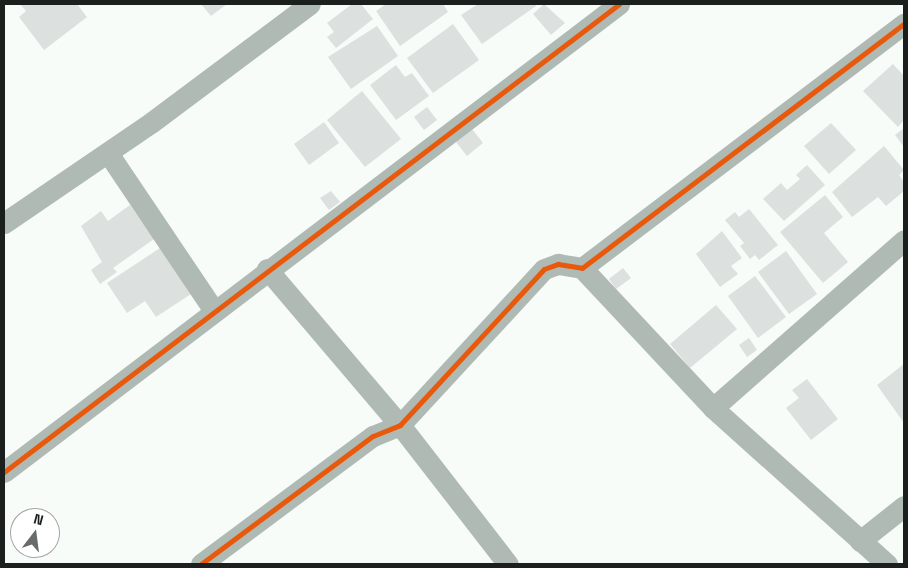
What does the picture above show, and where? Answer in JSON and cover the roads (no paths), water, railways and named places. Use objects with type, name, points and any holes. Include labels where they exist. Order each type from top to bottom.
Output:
[{"type":"street","points":[[4,223],[108,153],[310,4]]},
{"type":"street","points":[[4,472],[267,269],[619,4]]},
{"type":"street","points":[[582,268],[904,24]]},
{"type":"street","points":[[108,153],[214,310]]},
{"type":"street","points":[[713,408],[904,240]]},
{"type":"street","points":[[201,564],[372,436],[400,425],[544,269],[558,264],[582,268],[713,408],[887,564]]},
{"type":"street","points":[[267,269],[400,425],[508,564]]},
{"type":"street","points":[[860,541],[904,506]]}]
